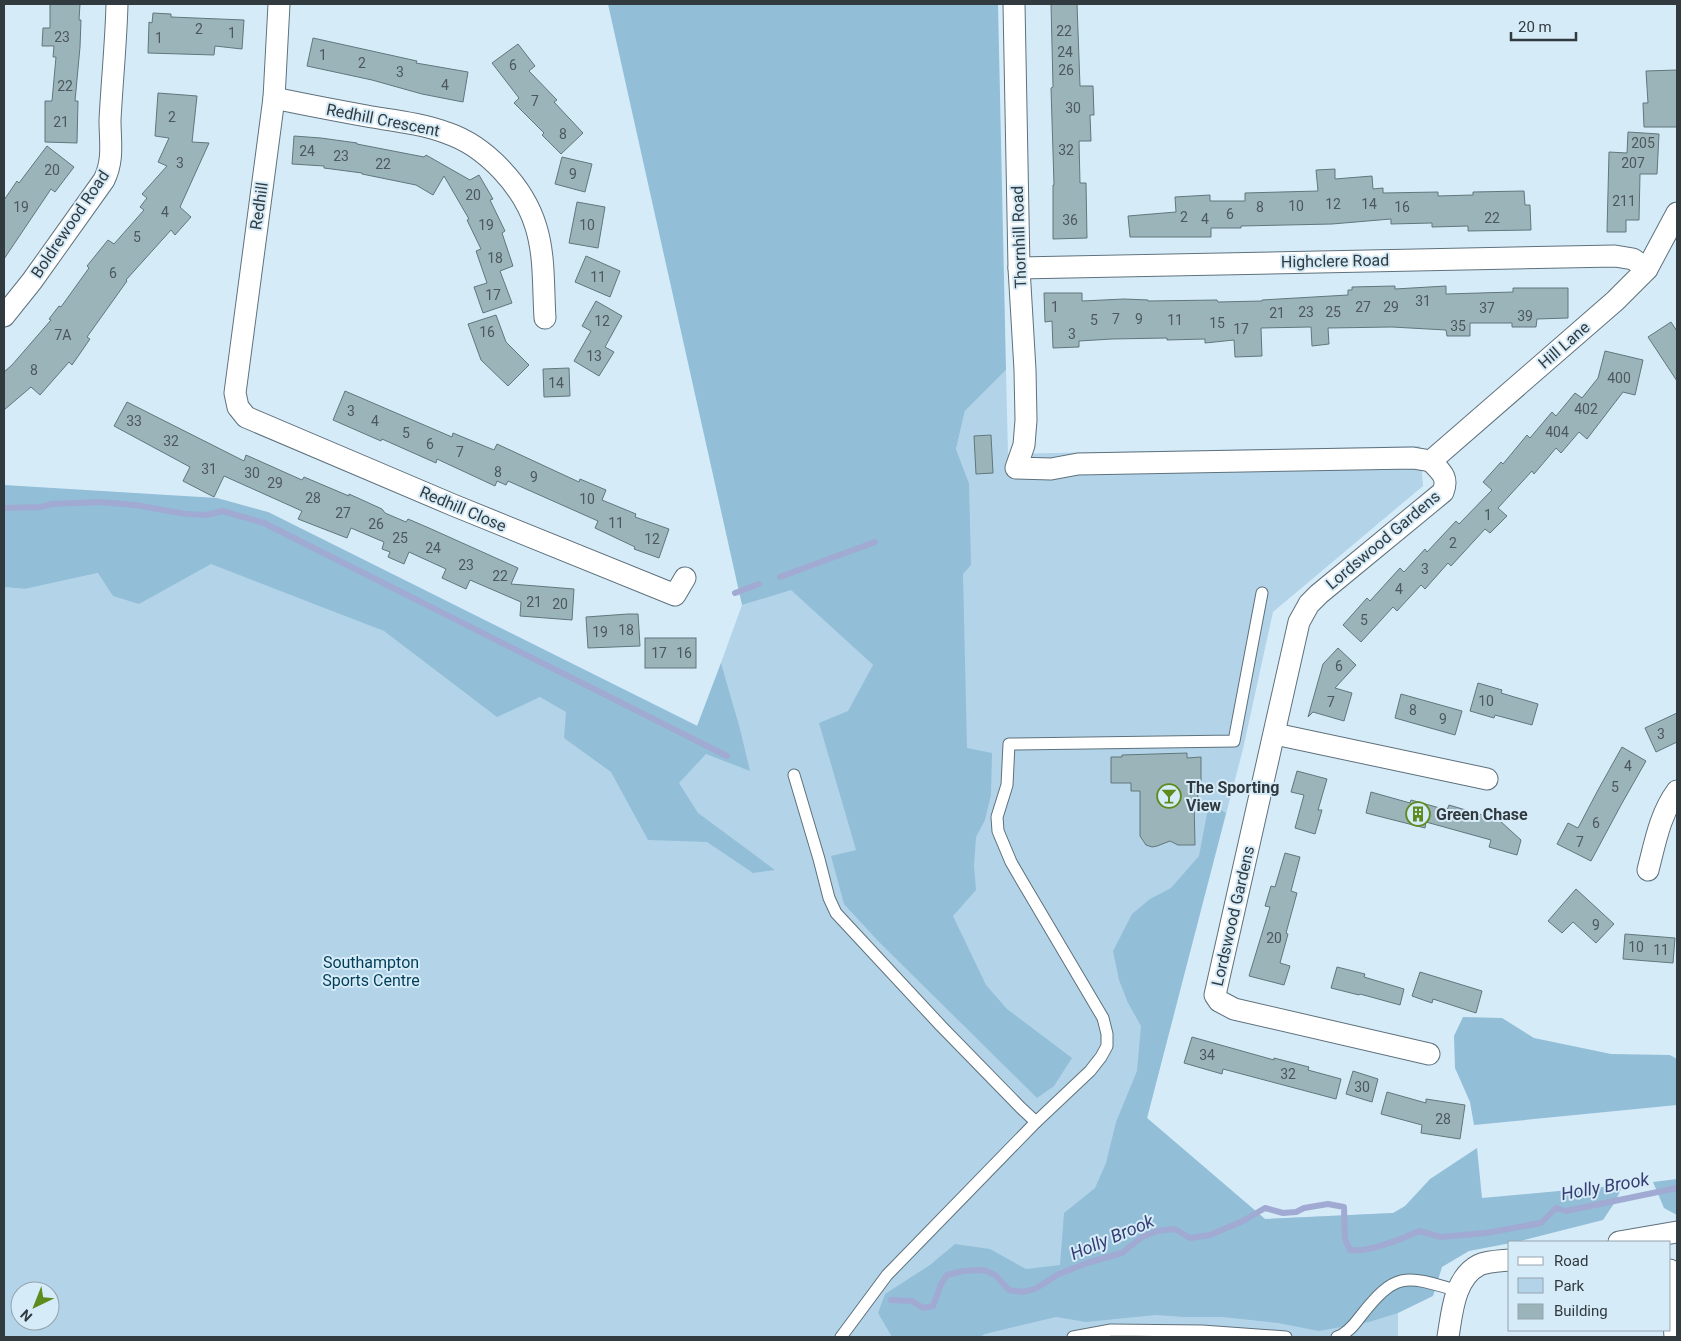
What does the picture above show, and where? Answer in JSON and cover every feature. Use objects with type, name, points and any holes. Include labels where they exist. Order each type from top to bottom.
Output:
[{"type":"street","name":"Boldrewood Road","points":[[4,316],[32,281],[104,180],[109,170],[117,4]]},
{"type":"street","name":"Redhill","points":[[238,407],[235,393],[274,98],[279,4]]},
{"type":"street","name":"Thornhill Road","points":[[1014,4],[1019,268],[1026,420],[1024,445],[1016,468],[1051,469],[1078,464],[1221,460],[1413,458],[1431,461]]},
{"type":"street","name":"Redhill Crescent","points":[[274,98],[422,126],[448,133],[473,146],[508,177],[526,202],[536,226],[542,253],[545,318]]},
{"type":"street","name":"Hill Lane","points":[[1431,461],[1615,301],[1647,269],[1677,213]]},
{"type":"street","name":"Highclere Road","points":[[1019,268],[1615,256],[1633,259],[1647,269]]},
{"type":"street","name":"Redhill Close","points":[[238,407],[246,417],[281,433],[675,595],[685,578]]},
{"type":"street","name":"Lordswood Gardens","points":[[1429,1054],[1234,1009],[1219,1001],[1215,995],[1299,622],[1304,612],[1319,594],[1443,492],[1446,485],[1444,477],[1431,461]]},
{"type":"street","points":[[1274,734],[1487,779]]},
{"type":"street","points":[[1648,870],[1662,820],[1670,801],[1677,791]]},
{"type":"street","points":[[1628,1241],[1670,1236]]},
{"type":"street","points":[[1448,1337],[1458,1291],[1465,1277],[1481,1264],[1508,1260]]},
{"type":"street","points":[[1671,1283],[1675,1337]]},
{"type":"lane","points":[[841,1337],[887,1275],[1036,1122],[1090,1071],[1107,1046],[1107,1034],[1103,1018],[1011,862],[998,831],[997,817],[1007,785],[1008,744],[1234,741],[1262,593]]},
{"type":"lane","points":[[794,775],[829,898],[836,913],[934,1019],[1020,1108],[1036,1122]]},
{"type":"lane","points":[[1337,1337],[1350,1329],[1372,1301],[1395,1282],[1409,1279],[1458,1291]]},
{"type":"lane","points":[[1074,1337],[1111,1330],[1202,1331],[1286,1337]]},
{"type":"green space","name":"Southampton Sports Centre","points":[[1006,370],[1008,454],[1420,446],[1423,486],[1273,612],[1243,749],[1147,1118],[1265,1219],[1393,1213],[1398,1287],[1398,1337],[4,1337],[4,587],[25,589],[98,573],[268,512],[698,726],[742,605],[791,589],[873,665],[969,483],[956,449],[965,411]]},
{"type":"shaded area","points":[[608,4],[998,4],[1006,370],[965,411],[956,449],[969,483],[971,565],[963,574],[967,748],[992,753],[991,795],[985,820],[976,837],[974,866],[976,890],[953,916],[986,985],[1007,1009],[1072,1058],[1054,1086],[1037,1098],[879,942],[844,904],[831,856],[856,850],[819,723],[848,711],[873,665],[791,590],[742,605]]},
{"type":"shaded area","points":[[4,485],[217,498],[268,512],[697,726],[721,663],[750,771],[706,754],[679,783],[698,813],[775,870],[753,873],[707,842],[648,840],[611,772],[564,738],[566,712],[540,697],[497,717],[384,631],[211,564],[139,604],[113,596],[98,573],[25,589],[4,587]]},
{"type":"shaded area","points":[[1209,803],[1226,813],[1147,1118],[1265,1219],[1393,1213],[1405,1206],[1430,1179],[1477,1148],[1482,1198],[1623,1185],[1615,1202],[1603,1220],[1520,1241],[1508,1241],[1508,1244],[1469,1251],[1442,1267],[1433,1296],[1398,1313],[1369,1322],[1319,1331],[1278,1323],[1222,1317],[1156,1315],[1086,1322],[1056,1317],[985,1334],[980,1337],[892,1337],[878,1313],[885,1294],[930,1265],[955,1244],[990,1249],[1026,1269],[1060,1265],[1064,1213],[1095,1188],[1106,1163],[1116,1122],[1137,1071],[1141,1026],[1128,1003],[1119,980],[1113,951],[1132,914],[1150,899],[1171,888],[1199,856]]},
{"type":"shaded area","points":[[1463,1017],[1502,1018],[1534,1038],[1611,1054],[1670,1055],[1677,1059],[1677,1105],[1474,1125],[1470,1102],[1455,1068],[1454,1036]]},
{"type":"shaded area","points":[[1677,1179],[1677,1215],[1664,1208],[1653,1182]]},
{"type":"building","points":[[50,4],[80,4],[80,47],[75,101],[78,101],[77,143],[45,142],[45,101],[52,101],[56,57],[53,57],[54,46],[42,46],[43,28],[50,28]]},
{"type":"building","points":[[1051,4],[1077,4],[1080,86],[1093,86],[1094,115],[1090,115],[1091,141],[1079,141],[1080,183],[1086,183],[1087,238],[1053,239]]},
{"type":"building","points":[[153,13],[171,14],[171,17],[244,20],[242,49],[215,46],[214,55],[148,53],[149,22],[152,23]]},
{"type":"building","points":[[313,38],[417,61],[416,63],[468,72],[463,102],[307,66]]},
{"type":"building","points":[[518,44],[535,66],[529,71],[557,100],[554,102],[583,133],[561,154],[542,135],[544,133],[514,103],[519,98],[492,63]]},
{"type":"building","points":[[1677,70],[1677,127],[1644,127],[1643,103],[1648,103],[1646,71]]},
{"type":"building","points":[[158,93],[197,96],[192,142],[209,143],[180,207],[191,217],[175,235],[171,230],[126,280],[87,337],[90,339],[72,365],[69,362],[40,395],[31,387],[4,410],[4,372],[51,320],[49,319],[59,306],[61,307],[89,268],[87,266],[108,240],[114,244],[144,210],[140,207],[147,198],[142,194],[167,166],[158,162],[169,138],[155,136]]},
{"type":"building","points":[[1628,132],[1659,134],[1657,174],[1640,174],[1639,220],[1626,220],[1626,232],[1607,232],[1609,152],[1627,153]]},
{"type":"building","points":[[294,136],[357,143],[424,157],[426,155],[470,180],[479,175],[493,199],[490,200],[505,231],[502,233],[513,266],[500,271],[512,303],[483,313],[474,287],[487,283],[476,251],[481,249],[467,220],[469,219],[444,176],[433,195],[416,185],[362,173],[324,168],[324,166],[292,164]]},
{"type":"building","points":[[47,146],[74,167],[55,192],[51,189],[4,259],[4,200],[17,181],[19,183]]},
{"type":"building","points":[[562,157],[592,164],[585,192],[555,184]]},
{"type":"building","points":[[1335,169],[1335,179],[1372,176],[1373,189],[1383,188],[1383,193],[1438,192],[1438,196],[1473,195],[1473,192],[1524,191],[1525,205],[1530,205],[1531,230],[1468,231],[1468,226],[1432,227],[1432,223],[1391,224],[1391,219],[1332,224],[1211,228],[1211,237],[1130,237],[1128,216],[1176,212],[1175,197],[1210,195],[1210,201],[1245,201],[1245,193],[1318,191],[1316,170]]},
{"type":"building","points":[[577,202],[605,207],[598,248],[569,243]]},
{"type":"building","points":[[586,256],[620,271],[610,297],[575,282]]},
{"type":"building","points":[[1395,286],[1395,289],[1446,286],[1446,294],[1513,292],[1513,288],[1568,288],[1568,318],[1537,319],[1536,327],[1512,327],[1512,323],[1470,323],[1470,336],[1447,336],[1446,330],[1392,327],[1328,328],[1329,344],[1312,346],[1311,327],[1261,328],[1262,356],[1235,357],[1234,340],[1205,343],[1205,339],[1112,339],[1079,341],[1079,347],[1053,348],[1052,321],[1045,322],[1044,293],[1082,293],[1082,301],[1124,299],[1148,301],[1217,300],[1218,302],[1348,295],[1348,290],[1352,290],[1352,287]]},
{"type":"building","points":[[596,301],[622,316],[605,347],[614,352],[599,376],[574,361],[591,331],[582,326]]},
{"type":"building","points":[[496,315],[506,342],[529,365],[508,386],[481,360],[468,324]]},
{"type":"building","points":[[1671,322],[1677,331],[1677,381],[1648,337]]},
{"type":"building","points":[[1605,351],[1643,360],[1635,395],[1623,392],[1587,439],[1579,432],[1561,453],[1556,448],[1534,474],[1532,471],[1498,508],[1507,516],[1490,533],[1485,529],[1451,566],[1448,563],[1425,589],[1421,585],[1397,611],[1393,607],[1361,642],[1343,625],[1367,598],[1370,601],[1400,568],[1404,572],[1425,549],[1427,552],[1456,521],[1459,524],[1492,490],[1483,482],[1501,462],[1503,464],[1527,435],[1530,438],[1552,412],[1556,416],[1575,393],[1582,398],[1598,378]]},
{"type":"building","points":[[569,368],[570,396],[544,397],[543,369]]},
{"type":"building","points":[[345,391],[452,437],[453,433],[494,450],[497,444],[579,482],[580,479],[606,490],[602,500],[636,514],[635,517],[669,529],[659,558],[634,549],[635,547],[595,528],[598,521],[508,481],[506,485],[497,481],[495,486],[437,459],[436,463],[333,420]]},
{"type":"building","points":[[127,402],[244,461],[246,455],[302,480],[304,477],[349,496],[349,494],[382,509],[385,513],[406,522],[408,519],[518,568],[511,584],[574,589],[572,620],[520,616],[521,602],[470,580],[466,589],[442,578],[446,569],[409,552],[404,564],[388,557],[390,552],[382,549],[384,542],[351,528],[347,538],[298,519],[302,511],[224,476],[214,497],[183,481],[190,467],[114,426]]},
{"type":"building","points":[[991,435],[993,473],[976,474],[974,436]]},
{"type":"building","points":[[638,614],[640,646],[588,648],[586,617]]},
{"type":"building","points":[[645,638],[696,638],[696,668],[645,668]]},
{"type":"building","points":[[1338,648],[1356,665],[1335,688],[1352,693],[1344,721],[1313,712],[1308,717],[1323,664]]},
{"type":"building","points":[[1478,683],[1502,690],[1501,693],[1538,704],[1532,725],[1495,715],[1494,718],[1470,711]]},
{"type":"building","points":[[1401,694],[1462,711],[1455,735],[1395,718]]},
{"type":"building","points":[[1677,713],[1677,742],[1656,752],[1645,728]]},
{"type":"building","points":[[1622,747],[1646,761],[1591,861],[1557,844],[1568,823],[1578,828]]},
{"type":"building","name":"The Sporting View","points":[[1187,753],[1187,758],[1201,757],[1201,781],[1197,781],[1198,801],[1194,801],[1195,845],[1178,845],[1170,841],[1152,847],[1146,845],[1140,836],[1140,791],[1131,791],[1131,783],[1111,783],[1111,757]]},
{"type":"building","points":[[1297,771],[1327,779],[1318,810],[1322,810],[1315,834],[1295,828],[1304,795],[1291,792]]},
{"type":"building","points":[[1371,792],[1410,803],[1411,800],[1447,810],[1449,805],[1499,820],[1521,840],[1517,855],[1489,847],[1491,840],[1426,822],[1425,828],[1366,813]]},
{"type":"building","points":[[1285,853],[1300,857],[1291,891],[1297,893],[1280,963],[1290,966],[1284,985],[1249,976],[1270,907],[1265,906],[1271,886],[1275,887]]},
{"type":"building","points":[[1576,889],[1614,924],[1596,943],[1573,922],[1562,933],[1548,921]]},
{"type":"building","points":[[1625,934],[1675,938],[1673,963],[1623,959]]},
{"type":"building","points":[[1337,967],[1365,974],[1364,977],[1404,989],[1400,1005],[1331,988]]},
{"type":"building","points":[[1420,972],[1482,991],[1476,1013],[1433,999],[1432,1003],[1412,996]]},
{"type":"building","points":[[1192,1037],[1274,1060],[1274,1058],[1309,1067],[1308,1070],[1341,1079],[1336,1099],[1223,1069],[1222,1074],[1184,1063]]},
{"type":"building","points":[[1353,1071],[1378,1079],[1372,1102],[1346,1094]]},
{"type":"building","points":[[1387,1092],[1426,1103],[1426,1099],[1465,1105],[1460,1139],[1421,1133],[1422,1125],[1381,1114]]},
{"type":"waterway","points":[[4,508],[100,502],[135,505],[186,514],[207,515],[222,511],[264,523],[727,756]]},
{"type":"waterway","points":[[780,577],[875,542]]},
{"type":"waterway","points":[[735,593],[759,584]]},
{"type":"waterway","name":"Holly Brook","points":[[891,1300],[912,1301],[923,1308],[933,1306],[941,1284],[947,1275],[963,1271],[984,1270],[995,1275],[1009,1290],[1022,1292],[1035,1289],[1059,1274],[1087,1263],[1122,1253],[1142,1237],[1157,1231],[1175,1229],[1190,1238],[1210,1235],[1243,1221],[1265,1208],[1283,1213],[1296,1212],[1304,1208],[1328,1204],[1344,1207],[1345,1239],[1350,1250],[1357,1250],[1384,1245],[1419,1231],[1441,1237],[1486,1233],[1541,1223],[1556,1208],[1566,1211],[1677,1188]]},
{"type":"place","name":"The Sporting View","points":[[1169,796]]},
{"type":"place","name":"Green Chase","points":[[1418,814]]}]
